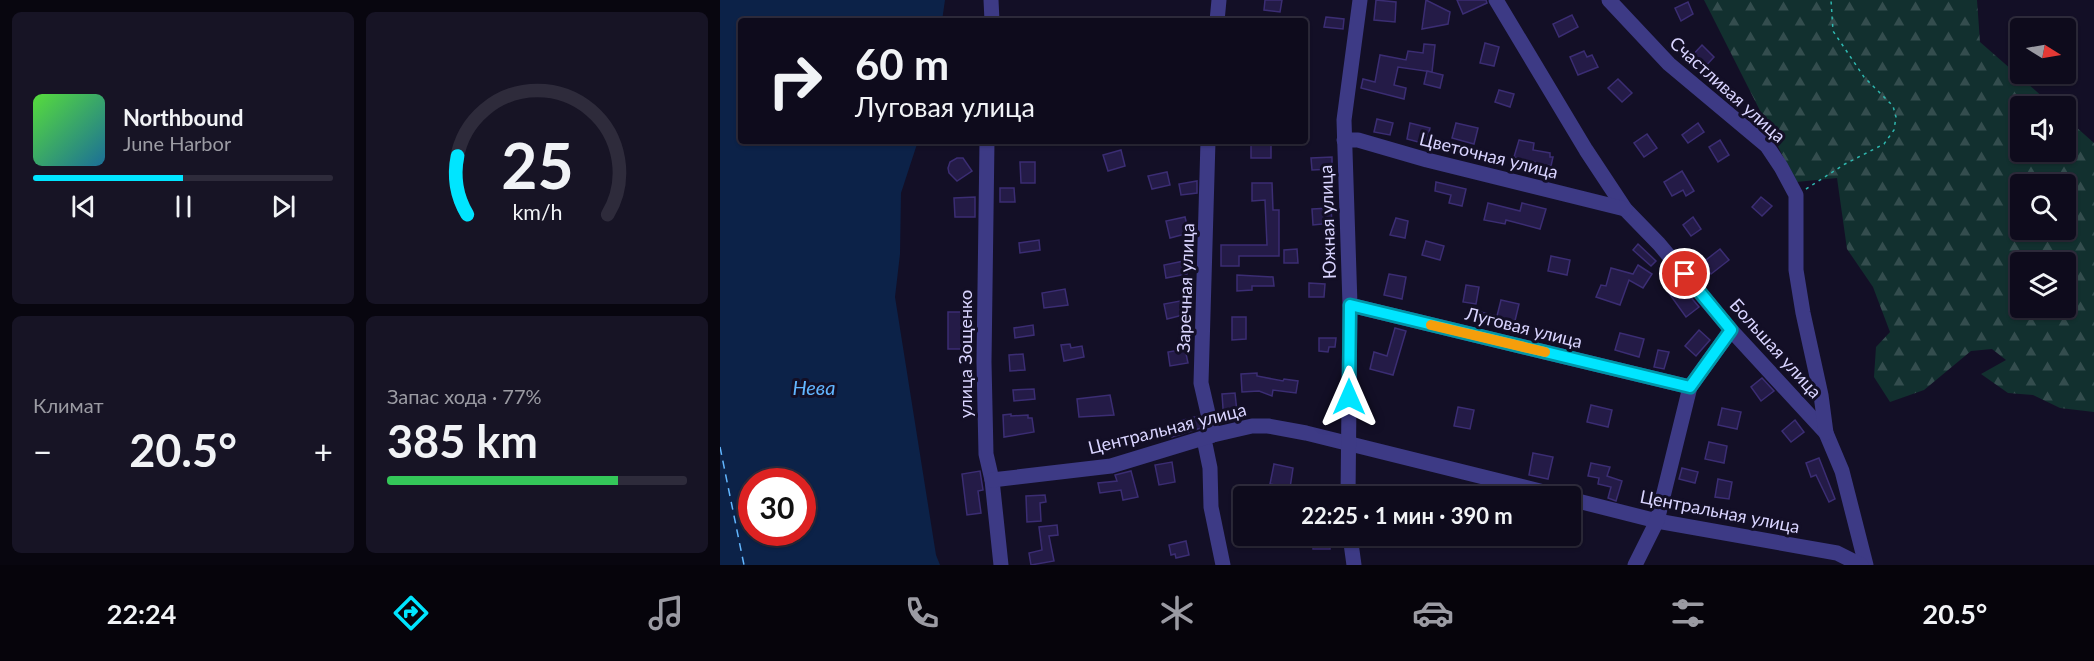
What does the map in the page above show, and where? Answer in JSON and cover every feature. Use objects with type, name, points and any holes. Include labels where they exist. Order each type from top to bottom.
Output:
[{"type":"street","points":[[990,0],[992,18]]},
{"type":"street","points":[[1217,18],[1219,0]]},
{"type":"street","name":"Южная улица","points":[[1348,486],[1350,305],[1344,120],[1360,0]]},
{"type":"street","name":"Большая улица","points":[[1496,0],[1586,150],[1625,209],[1659,244],[1731,330],[1826,433],[1842,471],[1863,565]]},
{"type":"street","name":"Счастливая улица","points":[[1609,0],[1669,64],[1767,146],[1796,195],[1796,270],[1821,395],[1826,433]]},
{"type":"street","name":"Цветочная улица","points":[[1344,140],[1358,140],[1427,160],[1625,209]]},
{"type":"street","name":"улица Зощенко","points":[[987,144],[984,362],[986,454],[992,480],[1001,565]]},
{"type":"street","name":"Заречная улица","points":[[1208,144],[1201,383],[1208,437],[1211,507],[1223,565]]},
{"type":"street","name":"Луговая улица","points":[[1350,305],[1690,387]]},
{"type":"street","points":[[1635,565],[1657,521],[1690,387],[1731,330]]},
{"type":"street","name":"Центральная улица","points":[[992,480],[1112,466],[1208,437],[1252,426],[1268,426],[1519,486]]},
{"type":"street","name":"Центральная улица","points":[[1581,502],[1657,521],[1836,553],[1863,565]]},
{"type":"street","points":[[1351,546],[1354,565]]},
{"type":"path","points":[[1796,195],[1845,164],[1884,144],[1894,130],[1896,117],[1893,106],[1864,77],[1833,31],[1831,0]]},
{"type":"green space","points":[[1704,0],[1977,0],[1980,42],[2010,68],[2010,84],[2028,84],[2042,96],[2010,96],[2010,162],[2076,162],[2076,127],[2094,143],[2094,412],[2060,408],[2033,395],[2008,393],[1981,374],[2006,360],[1992,349],[1971,351],[1924,390],[1890,402],[1874,377],[1876,347],[1890,332],[1873,287],[1847,249],[1837,178],[1796,182]]},
{"type":"water","name":"Нева","points":[[720,0],[945,0],[942,18],[738,18],[738,144],[917,144],[901,193],[900,254],[895,297],[936,555],[940,565],[720,565]]},
{"type":"building","points":[[1265,0],[1282,0],[1280,12],[1264,10]]},
{"type":"building","points":[[1376,0],[1396,2],[1395,22],[1374,20]]},
{"type":"building","points":[[1426,0],[1450,12],[1448,24],[1422,29]]},
{"type":"building","points":[[1457,0],[1486,0],[1487,3],[1463,14]]},
{"type":"building","points":[[1688,2],[1693,14],[1681,21],[1675,8]]},
{"type":"building","points":[[1572,15],[1578,27],[1559,37],[1553,24]]},
{"type":"building","points":[[1326,17],[1344,19],[1343,29],[1324,27]]},
{"type":"building","points":[[1485,43],[1499,47],[1494,66],[1480,63]]},
{"type":"building","points":[[1424,44],[1435,45],[1432,72],[1398,67],[1394,85],[1406,88],[1404,99],[1361,88],[1363,79],[1375,82],[1380,55],[1406,60],[1408,51],[1423,53]]},
{"type":"building","points":[[1702,45],[1714,57],[1702,70],[1690,58]]},
{"type":"building","points":[[1584,51],[1587,57],[1592,55],[1598,67],[1578,75],[1570,57]]},
{"type":"building","points":[[1427,71],[1443,75],[1440,88],[1424,84]]},
{"type":"building","points":[[1618,79],[1632,93],[1622,102],[1608,88]]},
{"type":"building","points":[[1499,90],[1514,94],[1510,107],[1495,102]]},
{"type":"building","points":[[1377,119],[1393,123],[1390,135],[1374,132]]},
{"type":"building","points":[[1410,123],[1430,128],[1426,144],[1407,139]]},
{"type":"building","points":[[1456,123],[1478,128],[1474,144],[1452,138]]},
{"type":"building","points":[[1698,123],[1704,132],[1688,143],[1682,135]]},
{"type":"building","points":[[1647,134],[1657,148],[1644,157],[1634,143]]},
{"type":"building","points":[[1519,140],[1534,143],[1533,150],[1550,153],[1550,157],[1553,157],[1551,166],[1548,165],[1547,169],[1537,167],[1538,163],[1514,157]]},
{"type":"building","points":[[1720,140],[1729,155],[1718,162],[1709,147]]},
{"type":"building","points":[[1251,144],[1271,144],[1271,158],[1251,158]]},
{"type":"building","points":[[1121,150],[1125,166],[1108,171],[1103,155]]},
{"type":"building","points":[[1332,157],[1332,169],[1312,170],[1311,158]]},
{"type":"building","points":[[963,158],[972,171],[957,181],[949,173],[948,168],[950,162]]},
{"type":"building","points":[[1020,162],[1035,162],[1035,183],[1021,183]]},
{"type":"building","points":[[1682,171],[1694,191],[1686,196],[1683,190],[1672,196],[1664,182]]},
{"type":"building","points":[[1167,172],[1170,185],[1152,189],[1148,176]]},
{"type":"building","points":[[1197,181],[1197,193],[1181,195],[1179,184]]},
{"type":"building","points":[[1436,182],[1466,189],[1462,206],[1449,203],[1451,195],[1435,191]]},
{"type":"building","points":[[1252,183],[1272,183],[1273,210],[1279,210],[1279,256],[1239,256],[1239,266],[1221,266],[1221,245],[1267,245],[1265,200],[1252,201]]},
{"type":"building","points":[[1000,188],[1014,188],[1015,202],[1000,202]]},
{"type":"building","points":[[975,197],[975,217],[955,217],[954,198]]},
{"type":"building","points":[[1761,197],[1772,206],[1762,216],[1752,207]]},
{"type":"building","points":[[1488,203],[1520,211],[1522,203],[1546,209],[1540,229],[1506,220],[1505,224],[1484,220]]},
{"type":"building","points":[[1331,208],[1332,223],[1313,225],[1312,209]]},
{"type":"building","points":[[1185,217],[1189,233],[1170,238],[1166,221]]},
{"type":"building","points":[[1693,217],[1701,229],[1691,236],[1683,225]]},
{"type":"building","points":[[1396,218],[1408,221],[1405,238],[1390,235]]},
{"type":"building","points":[[1039,240],[1040,250],[1020,253],[1019,243]]},
{"type":"building","points":[[1426,241],[1444,246],[1440,260],[1422,255]]},
{"type":"building","points":[[1638,244],[1656,261],[1651,266],[1633,250]]},
{"type":"building","points":[[1297,249],[1298,263],[1284,263],[1284,250]]},
{"type":"building","points":[[1720,249],[1729,260],[1711,274],[1702,263]]},
{"type":"building","points":[[1551,256],[1570,260],[1567,275],[1548,271]]},
{"type":"building","points":[[1184,261],[1187,274],[1166,278],[1164,265]]},
{"type":"building","points":[[1638,265],[1652,274],[1643,288],[1629,280],[1620,305],[1596,297],[1601,285],[1606,286],[1611,268],[1633,274]]},
{"type":"building","points":[[1389,274],[1406,277],[1402,299],[1384,295]]},
{"type":"building","points":[[1237,275],[1273,277],[1274,286],[1252,286],[1252,290],[1237,291]]},
{"type":"building","points":[[1671,279],[1686,297],[1689,295],[1699,307],[1686,317],[1663,285]]},
{"type":"building","points":[[1309,283],[1325,284],[1324,297],[1309,297]]},
{"type":"building","points":[[1466,285],[1479,287],[1476,304],[1463,302]]},
{"type":"building","points":[[1065,289],[1068,305],[1044,308],[1042,293]]},
{"type":"building","points":[[1501,300],[1519,304],[1513,329],[1488,323],[1487,325],[1473,323],[1476,311],[1497,316]]},
{"type":"building","points":[[1180,301],[1183,315],[1167,319],[1164,304]]},
{"type":"building","points":[[948,312],[966,312],[966,349],[948,349]]},
{"type":"building","points":[[1232,317],[1246,317],[1246,339],[1232,340]]},
{"type":"building","points":[[1033,325],[1034,335],[1015,338],[1014,328]]},
{"type":"building","points":[[1395,328],[1406,331],[1393,375],[1370,369],[1374,352],[1387,356]]},
{"type":"building","points":[[1699,330],[1710,340],[1696,356],[1685,346]]},
{"type":"building","points":[[1620,333],[1644,339],[1639,357],[1615,350]]},
{"type":"building","points":[[1319,338],[1336,338],[1335,347],[1329,347],[1328,352],[1319,351]]},
{"type":"building","points":[[1070,344],[1071,348],[1082,346],[1084,357],[1064,361],[1061,345]]},
{"type":"building","points":[[1185,349],[1188,363],[1170,366],[1168,352]]},
{"type":"building","points":[[1658,350],[1669,352],[1664,369],[1654,367]]},
{"type":"building","points":[[1023,354],[1025,370],[1010,371],[1009,355]]},
{"type":"building","points":[[1257,373],[1257,376],[1283,381],[1284,379],[1298,381],[1296,393],[1273,390],[1272,396],[1259,391],[1242,392],[1241,374]]},
{"type":"building","points":[[1762,378],[1774,391],[1761,401],[1751,387]]},
{"type":"building","points":[[1034,389],[1035,399],[1014,401],[1013,390]]},
{"type":"building","points":[[1235,393],[1240,419],[1224,422],[1222,394]]},
{"type":"building","points":[[1110,395],[1114,415],[1079,417],[1077,399]]},
{"type":"building","points":[[1591,405],[1612,410],[1608,427],[1587,422]]},
{"type":"building","points":[[1458,407],[1474,410],[1470,429],[1454,426]]},
{"type":"building","points":[[1722,408],[1741,412],[1737,429],[1718,425]]},
{"type":"building","points":[[1011,414],[1011,416],[1028,415],[1028,418],[1032,418],[1034,432],[1004,437],[1003,415]]},
{"type":"building","points":[[1199,416],[1201,428],[1172,437],[1168,424]]},
{"type":"building","points":[[1795,420],[1804,432],[1791,442],[1782,431]]},
{"type":"building","points":[[1709,442],[1727,446],[1724,463],[1705,459]]},
{"type":"building","points":[[1533,453],[1553,457],[1548,479],[1529,475]]},
{"type":"building","points":[[1819,458],[1835,499],[1829,502],[1816,475],[1811,477],[1806,463]]},
{"type":"building","points":[[1172,462],[1175,482],[1159,485],[1155,465]]},
{"type":"building","points":[[1591,463],[1610,467],[1607,476],[1622,481],[1616,501],[1608,498],[1611,487],[1598,484],[1599,478],[1588,476]]},
{"type":"building","points":[[1274,464],[1293,468],[1290,486],[1270,484]]},
{"type":"building","points":[[1682,468],[1698,472],[1695,483],[1679,479]]},
{"type":"building","points":[[980,471],[983,490],[978,491],[981,513],[967,515],[962,474]]},
{"type":"building","points":[[1131,471],[1138,497],[1123,500],[1121,490],[1100,493],[1098,483],[1117,481],[1115,475]]},
{"type":"building","points":[[1718,479],[1732,482],[1729,499],[1715,497]]},
{"type":"building","points":[[1045,495],[1046,502],[1040,503],[1041,521],[1027,522],[1026,496]]},
{"type":"building","points":[[1057,525],[1058,535],[1049,536],[1054,561],[1031,565],[1029,553],[1042,550],[1039,527]]},
{"type":"building","points":[[1186,541],[1189,555],[1176,558],[1175,554],[1171,555],[1169,545]]},
{"type":"building","points":[[1313,546],[1330,546],[1330,549],[1313,549]]},
{"type":"ferry route","points":[[720,447],[744,565]]},
{"type":"slow traffic","points":[[1431,325],[1545,352]]},
{"type":"route","points":[[1349,397],[1350,305],[1690,387],[1731,330],[1685,274]]}]
